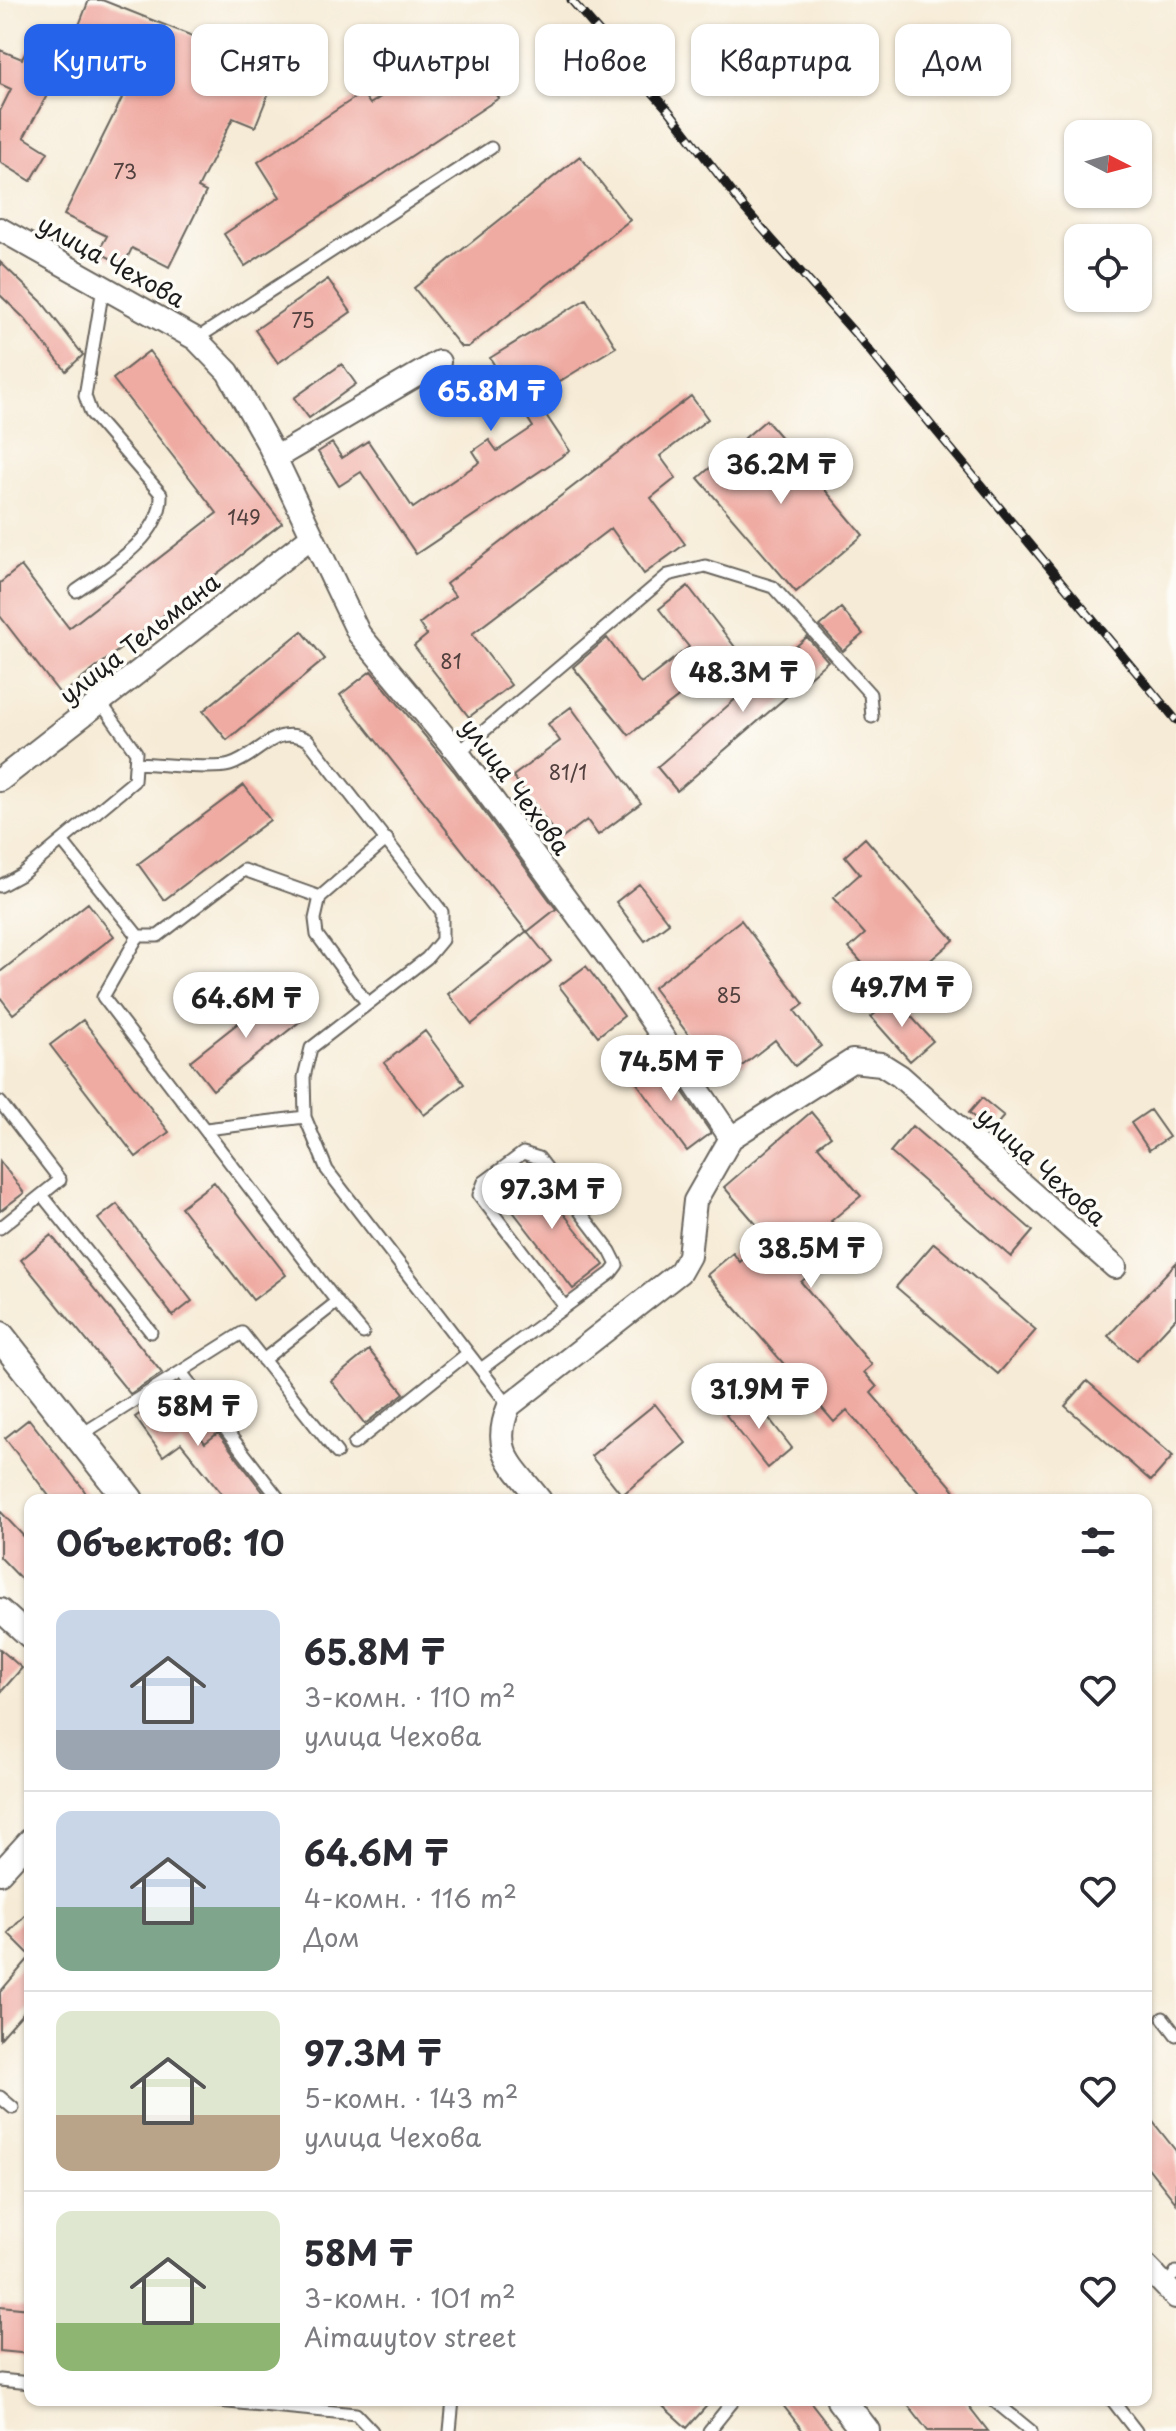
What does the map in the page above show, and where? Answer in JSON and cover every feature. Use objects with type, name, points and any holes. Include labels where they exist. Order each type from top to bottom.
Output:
[{"type":"street","name":"улица Чехова","points":[[0,229],[196,339],[228,372],[275,458],[359,634],[458,753],[612,962],[731,1138]]},
{"type":"street","points":[[275,458],[439,362]]},
{"type":"street","name":"улица Тельмана","points":[[0,780],[311,537]]},
{"type":"street","name":"улица Чехова","points":[[509,1406],[680,1272],[689,1256],[695,1201],[731,1138],[852,1061],[881,1064],[900,1076],[1115,1267]]},
{"type":"street","points":[[0,1336],[124,1494]]},
{"type":"street","points":[[509,1406],[501,1427],[502,1451],[535,1494]]},
{"type":"street","points":[[0,1610],[24,1632]]},
{"type":"street","points":[[0,1873],[24,1847]]},
{"type":"street","points":[[1152,2270],[1175,2280]]},
{"type":"street","points":[[846,2406],[865,2431]]},
{"type":"lane","points":[[196,339],[491,148]]},
{"type":"lane","points":[[76,591],[116,563],[142,538],[162,506],[161,494],[91,413],[85,396],[103,288]]},
{"type":"lane","points":[[458,753],[668,575],[705,566],[773,587],[870,694],[872,717]]},
{"type":"lane","points":[[0,886],[62,841],[134,781],[137,763],[131,742],[101,703]]},
{"type":"lane","points":[[137,763],[230,765],[276,736],[296,734],[308,740],[442,912],[442,940],[427,958],[311,1048],[304,1077],[305,1117],[327,1170],[509,1406]]},
{"type":"lane","points":[[367,1003],[317,935],[315,919],[320,897],[387,839]]},
{"type":"lane","points":[[62,841],[138,936]]},
{"type":"lane","points":[[138,936],[158,936],[244,870],[320,897]]},
{"type":"lane","points":[[138,936],[103,997],[363,1333]]},
{"type":"lane","points":[[0,1102],[60,1180],[0,1228]]},
{"type":"lane","points":[[206,1129],[305,1117]]},
{"type":"lane","points":[[481,1369],[565,1307],[611,1273],[617,1262],[539,1158],[523,1153],[484,1182],[481,1201],[565,1307]]},
{"type":"lane","points":[[42,1195],[151,1332]]},
{"type":"lane","points":[[263,1360],[337,1302]]},
{"type":"lane","points":[[79,1436],[242,1333],[337,1453]]},
{"type":"lane","points":[[354,1444],[468,1353]]},
{"type":"lane","points":[[181,1372],[275,1494]]},
{"type":"lane","points":[[1163,2018],[1176,2035]]},
{"type":"lane","points":[[0,2097],[13,2108]]},
{"type":"lane","points":[[0,2380],[24,2382]]},
{"type":"lane","points":[[301,2406],[356,2414],[372,2431]]},
{"type":"lane","points":[[450,2431],[452,2406]]},
{"type":"lane","points":[[709,2431],[729,2406]]},
{"type":"lane","points":[[1000,2406],[1031,2431]]},
{"type":"lane","points":[[1117,2406],[1136,2431]]},
{"type":"building","points":[[89,0],[102,0],[162,24],[79,24]]},
{"type":"building","points":[[175,29],[191,35],[191,96],[268,96],[255,127],[233,118],[198,188],[206,192],[169,267],[132,248],[124,265],[98,252],[107,236],[64,215],[123,96],[175,96]]},
{"type":"building","points":[[0,50],[22,59],[24,55],[24,96],[47,96],[24,137],[48,152],[31,181],[0,162],[0,111],[11,89],[0,84]]},
{"type":"building","points":[[357,96],[364,96],[370,104],[382,96],[499,98],[245,266],[224,234],[280,197],[258,162]]},
{"type":"building","points":[[580,156],[630,220],[468,347],[461,347],[414,288]]},
{"type":"building","points":[[0,262],[41,301],[83,355],[66,371],[25,319],[0,295]]},
{"type":"building","points":[[328,279],[351,312],[278,363],[255,330]]},
{"type":"building","points":[[586,299],[616,347],[534,397],[570,451],[416,554],[361,472],[339,486],[318,452],[332,443],[342,458],[368,441],[413,508],[480,462],[473,451],[489,440],[497,451],[533,427],[490,358]]},
{"type":"building","points":[[149,351],[282,523],[61,695],[0,616],[0,583],[21,566],[69,628],[217,513],[113,379]]},
{"type":"building","points":[[342,364],[356,384],[309,418],[294,398]]},
{"type":"building","points":[[691,396],[708,419],[660,456],[676,478],[651,498],[685,544],[644,574],[611,528],[472,634],[511,685],[469,717],[414,646],[427,635],[419,624],[455,596],[446,584]]},
{"type":"building","points":[[766,420],[863,535],[796,592],[698,478]]},
{"type":"building","points":[[688,586],[738,651],[629,735],[573,667],[607,638],[641,684],[689,647],[659,609]]},
{"type":"building","points":[[841,608],[863,634],[843,651],[820,626]]},
{"type":"building","points":[[302,631],[325,659],[227,740],[203,711]]},
{"type":"building","points":[[807,637],[828,661],[677,791],[657,767]]},
{"type":"building","points":[[371,671],[454,771],[556,909],[527,932],[340,695]]},
{"type":"building","points":[[571,707],[641,803],[598,835],[587,820],[560,840],[513,776],[560,741],[548,724]]},
{"type":"building","points":[[244,785],[270,820],[164,900],[138,864]]},
{"type":"building","points":[[865,838],[954,940],[890,995],[849,948],[865,934],[833,898],[860,874],[845,856]]},
{"type":"building","points":[[639,884],[669,923],[645,941],[616,902]]},
{"type":"building","points":[[88,903],[114,936],[13,1014],[0,997],[0,972]]},
{"type":"building","points":[[741,920],[804,1004],[795,1011],[821,1046],[795,1066],[775,1040],[742,1066],[734,1057],[716,1071],[653,988]]},
{"type":"building","points":[[527,931],[551,961],[472,1024],[448,994]]},
{"type":"building","points":[[586,966],[624,1016],[598,1036],[559,986]]},
{"type":"building","points":[[280,990],[303,1019],[213,1090],[190,1061]]},
{"type":"building","points":[[894,997],[933,1041],[910,1061],[871,1017]]},
{"type":"building","points":[[83,1020],[169,1132],[136,1157],[50,1045]]},
{"type":"building","points":[[425,1031],[464,1084],[424,1115],[384,1063]]},
{"type":"building","points":[[657,1054],[711,1133],[687,1151],[631,1075]]},
{"type":"building","points":[[982,1098],[1004,1116],[991,1131],[969,1113]]},
{"type":"building","points":[[1150,1110],[1169,1137],[1149,1150],[1131,1123]]},
{"type":"building","points":[[811,1112],[831,1136],[818,1146],[861,1196],[831,1221],[848,1241],[801,1282],[872,1365],[864,1372],[877,1387],[871,1393],[958,1494],[920,1494],[847,1410],[834,1422],[707,1275],[733,1253],[740,1262],[768,1238],[724,1187]]},
{"type":"building","points":[[912,1126],[1033,1231],[1011,1257],[890,1152]]},
{"type":"building","points":[[0,1161],[24,1193],[0,1211]]},
{"type":"building","points":[[531,1172],[604,1265],[573,1289],[501,1196]]},
{"type":"building","points":[[214,1182],[286,1275],[253,1300],[181,1207]]},
{"type":"building","points":[[117,1204],[192,1301],[173,1316],[98,1219]]},
{"type":"building","points":[[51,1235],[162,1373],[130,1394],[21,1260]]},
{"type":"building","points":[[934,1243],[1036,1330],[998,1374],[896,1287]]},
{"type":"building","points":[[1176,1263],[1176,1318],[1136,1361],[1108,1336]]},
{"type":"building","points":[[369,1350],[404,1393],[365,1424],[331,1381]]},
{"type":"building","points":[[1087,1381],[1173,1456],[1151,1481],[1065,1406]]},
{"type":"building","points":[[168,1390],[205,1443],[218,1433],[264,1494],[222,1494],[181,1443],[163,1456],[135,1417],[144,1411],[141,1407]]},
{"type":"building","points":[[751,1395],[792,1448],[768,1468],[726,1415]]},
{"type":"building","points":[[655,1404],[686,1443],[623,1494],[591,1456]]},
{"type":"building","points":[[29,1419],[86,1494],[47,1494],[5,1438]]},
{"type":"building","points":[[0,1511],[24,1537],[24,1582],[0,1557]]},
{"type":"building","points":[[0,1649],[22,1668],[0,1693]]},
{"type":"building","points":[[24,1916],[24,1949],[8,1933]]},
{"type":"building","points":[[24,1964],[24,2012],[0,2039],[0,1992]]},
{"type":"building","points":[[1152,2121],[1176,2151],[1176,2203],[1152,2173]]},
{"type":"building","points":[[0,2306],[24,2308],[24,2353],[0,2351]]},
{"type":"building","points":[[663,2406],[707,2406],[687,2428]]},
{"type":"building","points":[[784,2406],[814,2406],[833,2431],[803,2431]]},
{"type":"building","points":[[909,2406],[969,2406],[988,2431],[928,2431]]},
{"type":"railway","points":[[571,0],[670,112],[745,209],[859,338],[1176,720]]}]
